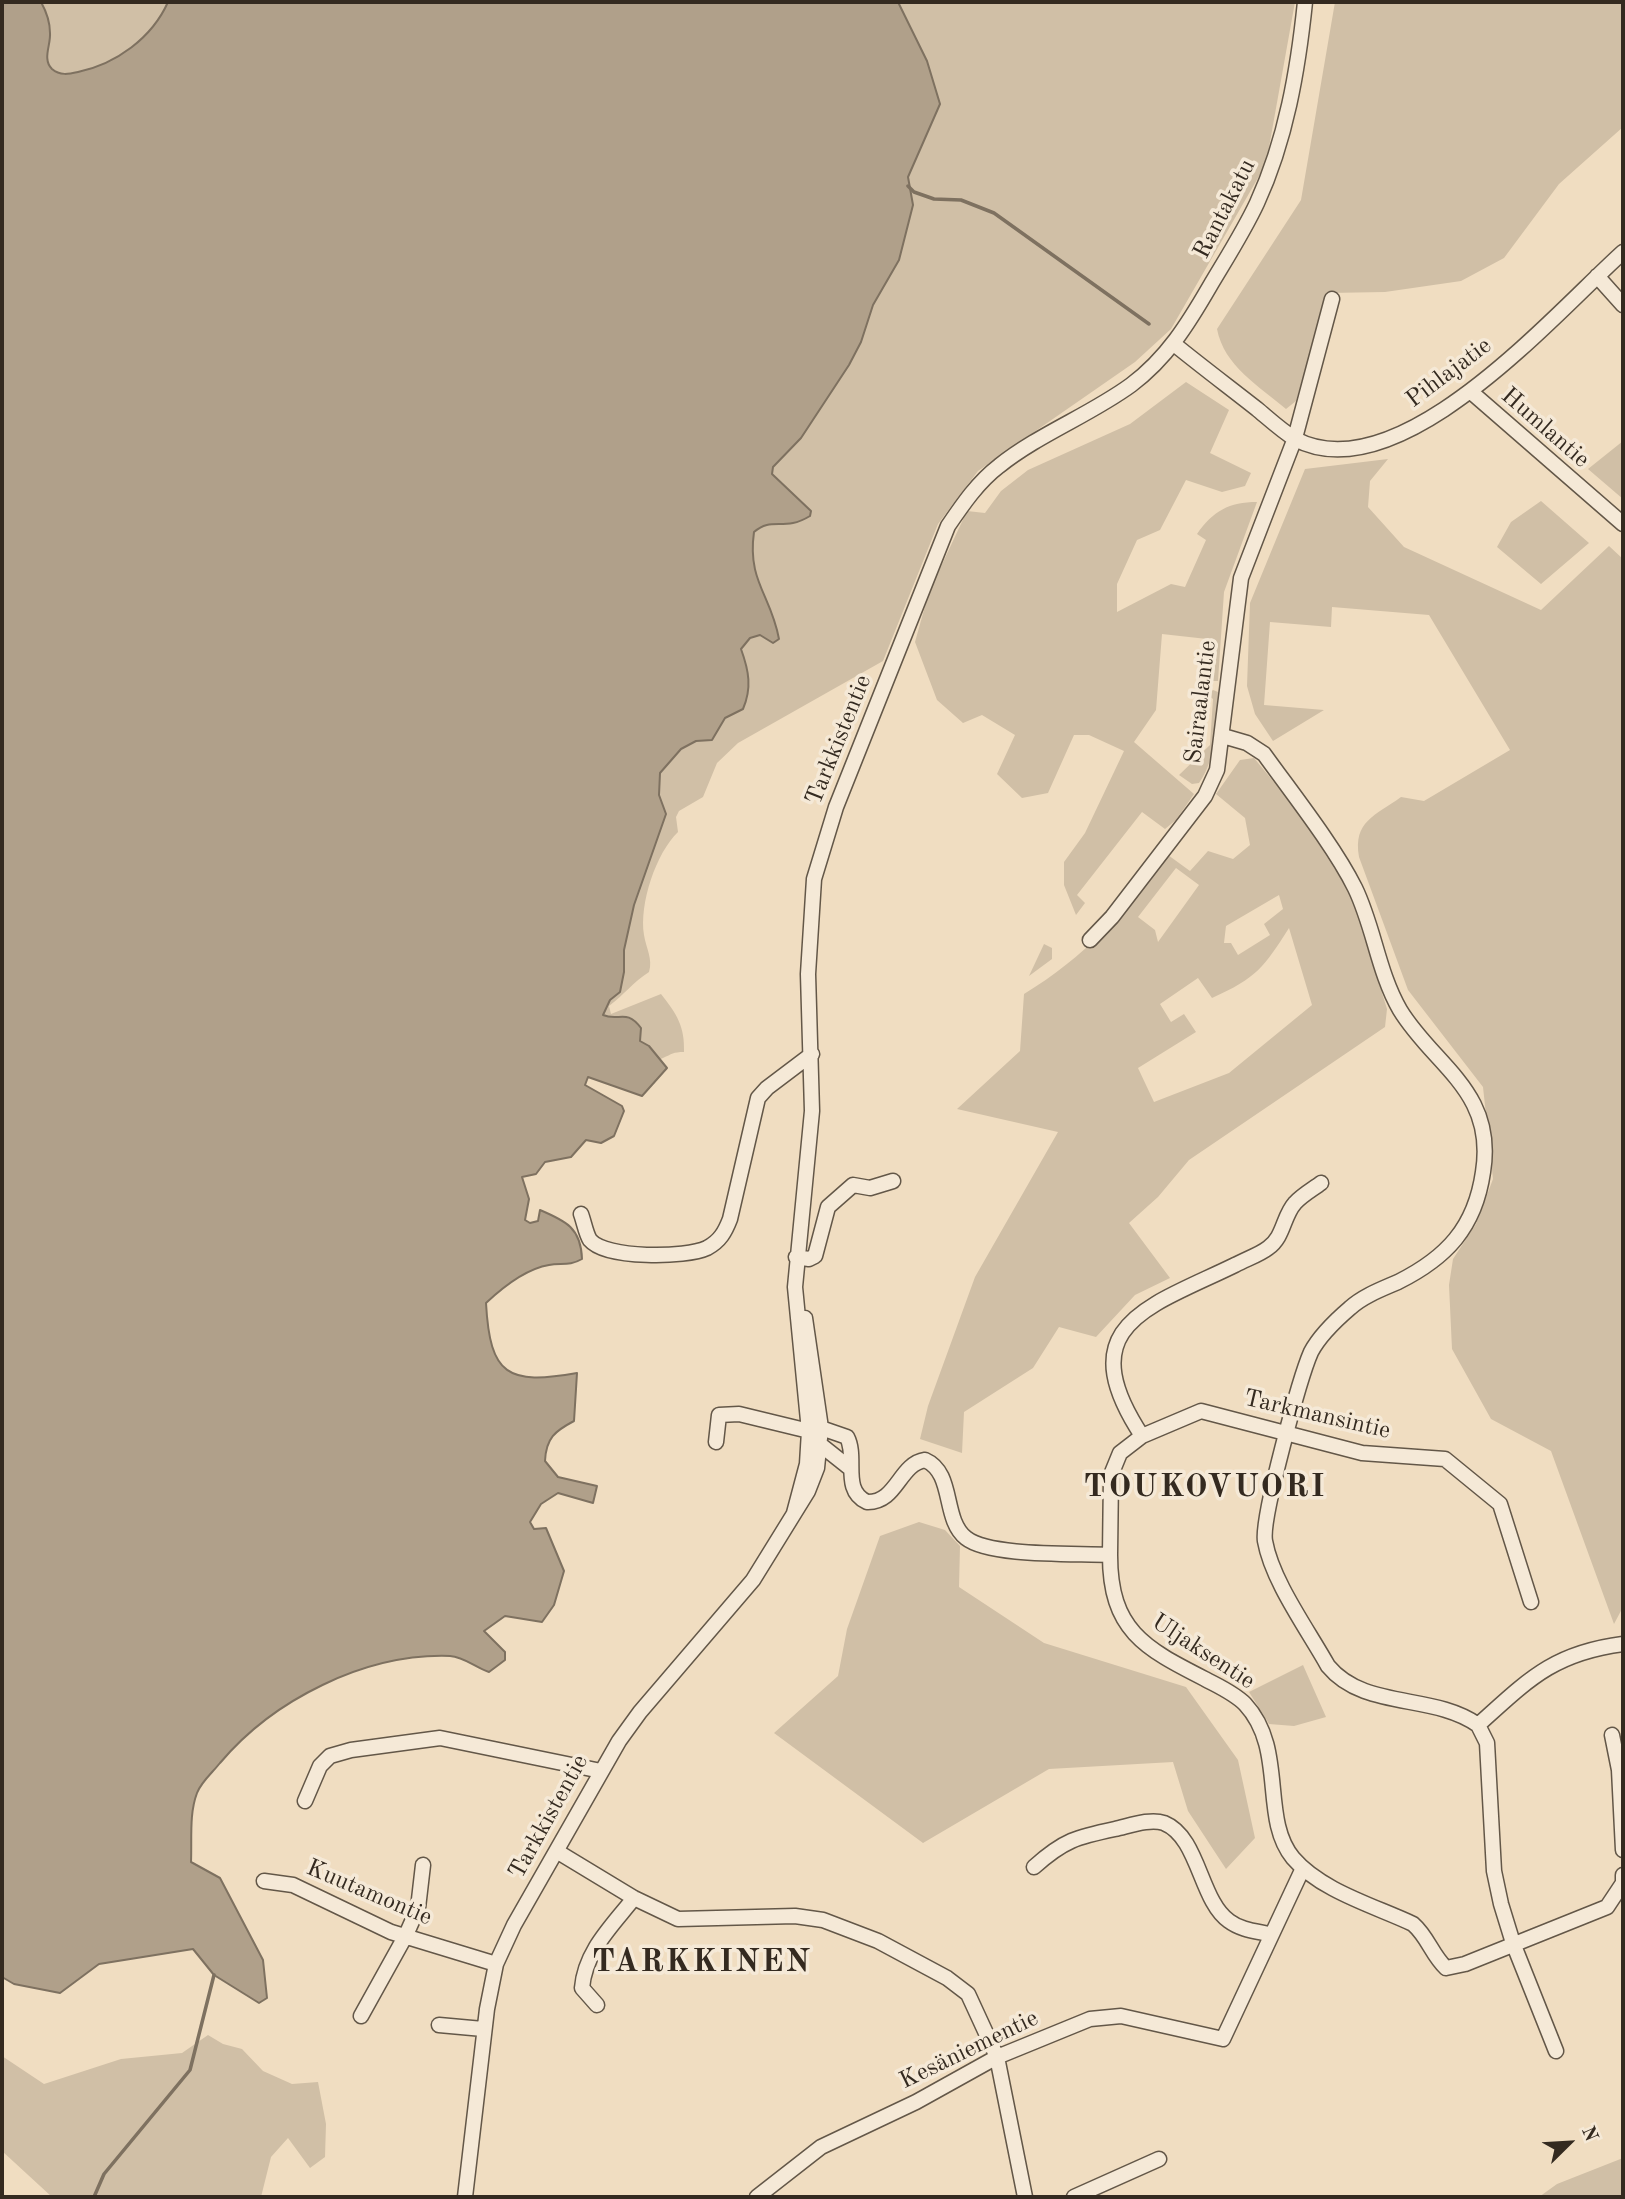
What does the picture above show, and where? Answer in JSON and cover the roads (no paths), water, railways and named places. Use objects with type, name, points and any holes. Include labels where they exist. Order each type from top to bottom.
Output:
[{"type":"street","name":"Rantakatu","points":[[1174,344],[1257,205],[1274,163],[1287,116],[1305,2]]},
{"type":"street","name":"Pihlajatie","points":[[1174,344],[1295,438],[1325,447],[1371,446],[1419,426],[1470,391],[1623,252]]},
{"type":"street","points":[[1597,275],[1623,305]]},
{"type":"street","name":"Sairaalantie","points":[[1090,940],[1112,917],[1205,796],[1217,770],[1241,578],[1295,438],[1332,299]]},
{"type":"street","name":"Tarkkistentie","points":[[794,1513],[815,1429],[811,1345],[797,1265],[812,1111],[808,974],[814,879],[836,807],[947,526],[968,497],[1000,465],[1130,385],[1174,344]]},
{"type":"street","name":"Humlantie","points":[[1470,391],[1623,524]]},
{"type":"street","points":[[1223,736],[1247,743],[1264,754],[1355,888],[1381,970],[1401,1011],[1468,1092],[1478,1118],[1483,1145],[1483,1172],[1473,1208],[1458,1238],[1441,1257],[1422,1270],[1352,1305],[1326,1331],[1311,1352],[1287,1433],[1264,1537],[1269,1558],[1328,1666],[1339,1680],[1353,1688],[1429,1707],[1478,1725],[1487,1743],[1494,1871],[1513,1943],[1556,2050]]},
{"type":"street","points":[[581,1214],[590,1239],[602,1249],[625,1253],[688,1254],[707,1248],[723,1237],[730,1219],[758,1098],[812,1054]]},
{"type":"street","points":[[797,1265],[815,1256],[828,1207],[839,1196],[853,1185],[870,1188],[893,1181]]},
{"type":"street","points":[[1142,1436],[1121,1400],[1112,1372],[1116,1346],[1128,1322],[1150,1306],[1270,1247],[1295,1203],[1321,1183]]},
{"type":"street","name":"Tarkmansintie","points":[[1110,1555],[1111,1475],[1120,1453],[1142,1436],[1201,1411],[1362,1453],[1445,1459],[1500,1504],[1531,1602]]},
{"type":"street","points":[[716,1442],[719,1415],[739,1414],[815,1429],[847,1437],[853,1457],[850,1469]]},
{"type":"street","points":[[815,1429],[820,1447],[843,1460],[850,1469],[858,1497],[872,1503],[888,1495],[918,1461],[933,1464],[942,1478],[958,1529],[964,1537],[985,1548],[1110,1555]]},
{"type":"street","name":"Tarkkistentie","points":[[465,2197],[473,2154],[484,2029],[496,1965],[518,1918],[558,1852],[601,1771],[640,1712],[753,1580],[808,1491],[817,1468],[820,1447]]},
{"type":"street","name":"Uljaksentie","points":[[1110,1555],[1115,1602],[1136,1638],[1154,1653],[1227,1690],[1244,1703],[1258,1722],[1269,1752],[1283,1840],[1303,1868],[1325,1882],[1413,1924],[1425,1935],[1434,1957],[1447,1968],[1607,1907],[1623,1883],[1623,1874]]},
{"type":"street","points":[[1478,1725],[1536,1673],[1592,1648],[1623,1644]]},
{"type":"street","points":[[1612,1735],[1619,1770],[1623,1850]]},
{"type":"street","points":[[305,1801],[320,1766],[331,1756],[434,1738],[601,1771]]},
{"type":"street","points":[[1034,1867],[1058,1845],[1079,1837],[1139,1823],[1163,1823],[1176,1833],[1190,1852],[1222,1916],[1244,1929],[1269,1934],[1303,1868]]},
{"type":"street","points":[[558,1852],[634,1898],[678,1919],[809,1918],[836,1923],[878,1941],[947,1978],[968,1994],[998,2057],[1025,2197]]},
{"type":"street","points":[[361,2016],[418,1908],[423,1865]]},
{"type":"street","name":"Kuutamontie","points":[[264,1881],[293,1885],[373,1925],[496,1965]]},
{"type":"street","points":[[597,2005],[582,1988],[584,1969],[592,1952],[634,1898]]},
{"type":"street","name":"Kesäniementie","points":[[757,2197],[821,2147],[916,2102],[998,2057],[1090,2019],[1121,2016],[1223,2039],[1269,1934]]},
{"type":"street","points":[[439,2025],[484,2029]]},
{"type":"street","points":[[1074,2197],[1159,2159]]},
{"type":"waterway","points":[[908,186],[914,192],[934,199],[961,200],[994,213],[1149,324]]},
{"type":"waterway","points":[[94,2197],[104,2174],[190,2070],[214,1975]]},
{"type":"district","name":"TOUKOVUORI","points":[[1205,1488]]},
{"type":"district","name":"TARKKINEN","points":[[702,1963]]}]
